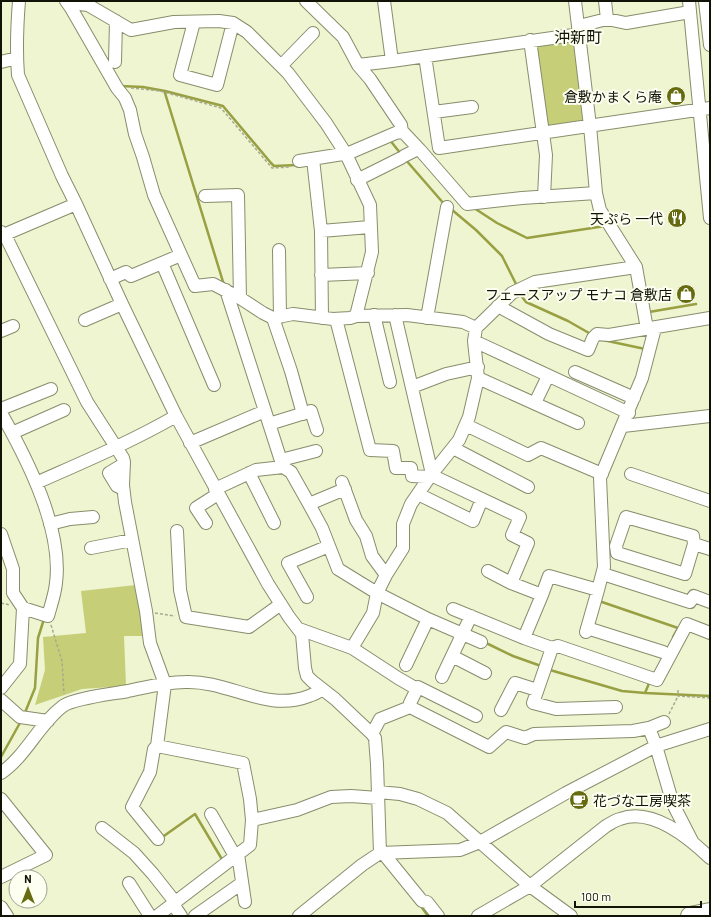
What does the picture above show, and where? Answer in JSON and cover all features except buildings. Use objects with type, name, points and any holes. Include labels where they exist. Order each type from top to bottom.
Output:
[{"type":"highway","points":[[690,916],[710,912]]},
{"type":"street","points":[[20,1],[17,58],[18,75],[74,204],[174,417],[190,443],[215,494],[279,606],[302,634],[306,672],[309,679],[320,691],[375,738],[382,853],[422,901],[427,902],[438,916]]},
{"type":"street","points":[[306,1],[343,37],[358,65],[370,79],[401,125],[402,132],[420,150],[467,204],[522,198],[596,193]]},
{"type":"street","points":[[384,1],[392,61]]},
{"type":"street","points":[[576,1],[577,32],[587,127],[596,193],[600,210],[636,267],[644,313],[651,328],[642,378],[600,478],[604,567],[586,630],[662,652]]},
{"type":"street","points":[[605,1],[607,20]]},
{"type":"street","points":[[705,1],[710,45]]},
{"type":"street","points":[[356,316],[372,252],[370,205],[346,154],[326,123],[288,73],[247,32],[233,23],[219,21],[174,22],[131,30],[88,5],[69,5],[117,88],[125,98],[130,110],[135,134],[154,196],[195,286],[213,284],[240,298],[263,314],[277,317],[294,314],[336,319],[356,316],[395,315],[463,322],[476,328]]},
{"type":"street","points":[[358,65],[577,32],[607,20],[626,23],[689,7],[705,109],[710,218]]},
{"type":"street","points":[[115,62],[116,21]]},
{"type":"street","points":[[194,22],[180,75],[217,85],[233,23]]},
{"type":"street","points":[[281,66],[313,33]]},
{"type":"street","points":[[530,40],[546,155],[544,197]]},
{"type":"street","points":[[425,56],[439,148]]},
{"type":"street","points":[[1,62],[17,58]]},
{"type":"street","points":[[434,112],[472,107]]},
{"type":"street","points":[[357,180],[416,150],[439,148],[705,109]]},
{"type":"street","points":[[295,164],[313,159],[346,154],[398,132],[402,132]]},
{"type":"street","points":[[313,159],[321,231],[322,318]]},
{"type":"street","points":[[205,196],[238,196],[240,298]]},
{"type":"street","points":[[74,204],[4,234],[84,396],[118,446],[124,461],[123,489],[129,541],[146,611],[150,643],[162,685],[157,746],[154,749],[150,772],[132,807],[158,838]]},
{"type":"street","points":[[427,318],[447,207]]},
{"type":"street","points":[[321,231],[370,226]]},
{"type":"street","points":[[279,250],[277,317],[303,414]]},
{"type":"street","points":[[110,279],[126,272],[130,276],[182,255]]},
{"type":"street","points":[[162,263],[214,385]]},
{"type":"street","points":[[352,648],[373,613],[377,593],[386,575],[403,548],[403,524],[411,504],[431,475],[459,440],[466,425],[474,401],[478,373],[474,341],[476,328],[512,293],[535,282],[636,267]]},
{"type":"street","points":[[322,275],[368,272]]},
{"type":"street","points":[[172,286],[191,277]]},
{"type":"street","points":[[226,290],[282,464],[291,472],[322,528],[338,569],[377,593],[428,619],[481,642]]},
{"type":"street","points":[[85,320],[120,304]]},
{"type":"street","points":[[498,306],[549,334],[588,350],[593,338],[597,334],[609,334],[710,318]]},
{"type":"street","points":[[374,315],[390,382]]},
{"type":"street","points":[[395,315],[431,475]]},
{"type":"street","points":[[336,319],[370,450],[393,451],[396,468],[411,468],[412,476],[431,475],[520,517],[512,536],[528,543],[511,583]]},
{"type":"street","points":[[1,331],[13,326]]},
{"type":"street","points":[[474,341],[628,413]]},
{"type":"street","points":[[575,372],[634,398]]},
{"type":"street","points":[[412,387],[446,374],[478,373],[535,403],[578,423]]},
{"type":"street","points":[[535,403],[548,376]]},
{"type":"street","points":[[1,409],[51,389]]},
{"type":"street","points":[[12,433],[64,410]]},
{"type":"street","points":[[190,443],[265,411]]},
{"type":"street","points":[[269,424],[311,411],[317,430]]},
{"type":"street","points":[[1,413],[36,483],[50,524],[55,548],[57,569],[56,583],[48,616],[23,608]]},
{"type":"street","points":[[623,426],[710,416]]},
{"type":"street","points":[[36,483],[118,446],[174,417]]},
{"type":"street","points":[[466,425],[528,455],[541,448],[602,474]]},
{"type":"street","points":[[453,448],[528,487]]},
{"type":"street","points":[[206,523],[196,508],[215,494],[256,470],[282,464],[316,451]]},
{"type":"street","points":[[249,473],[274,523]]},
{"type":"street","points":[[631,474],[710,501]]},
{"type":"street","points":[[309,504],[344,486],[356,520],[366,536],[372,556],[386,575]]},
{"type":"street","points":[[418,494],[473,521],[482,499]]},
{"type":"street","points":[[50,524],[70,519],[93,517]]},
{"type":"street","points":[[626,517],[693,536],[694,544],[686,574],[617,553],[616,546],[626,517]]},
{"type":"street","points":[[177,531],[180,590],[186,617],[249,627],[279,606]]},
{"type":"street","points":[[1,534],[13,569],[13,593],[23,608],[20,664],[1,688]]},
{"type":"street","points":[[91,548],[129,541]]},
{"type":"street","points":[[694,544],[710,549]]},
{"type":"street","points":[[307,597],[288,563],[330,546]]},
{"type":"street","points":[[488,571],[511,583],[542,595]]},
{"type":"street","points":[[603,574],[690,602],[694,596],[710,602]]},
{"type":"street","points":[[524,638],[542,595],[548,576],[598,590]]},
{"type":"street","points":[[453,609],[552,648],[558,646],[657,680],[687,624],[710,633]]},
{"type":"street","points":[[442,677],[471,616]]},
{"type":"street","points":[[406,665],[428,619]]},
{"type":"street","points":[[299,629],[352,648],[416,690]]},
{"type":"street","points":[[552,648],[533,703],[556,709],[616,707]]},
{"type":"street","points":[[452,656],[486,673]]},
{"type":"street","points":[[1,773],[6,770],[22,753],[48,721],[64,706],[86,698],[185,682],[207,683],[268,700],[282,702],[298,701],[320,691]]},
{"type":"street","points":[[501,710],[514,683],[538,690]]},
{"type":"street","points":[[410,707],[410,703],[418,687],[476,716]]},
{"type":"street","points":[[1,700],[23,718],[48,721]]},
{"type":"street","points":[[372,734],[380,719],[410,707],[489,747],[506,732],[525,738],[534,734],[633,731],[649,728],[664,722]]},
{"type":"street","points":[[649,728],[656,746],[673,804],[693,843]]},
{"type":"street","points":[[299,916],[362,865],[382,853],[460,850],[480,842],[566,793],[656,746],[710,729]]},
{"type":"street","points":[[157,746],[243,763],[250,799],[252,820],[250,845],[157,916]]},
{"type":"street","points":[[252,820],[297,810],[331,797],[400,794],[418,799],[447,813],[530,886],[571,916]]},
{"type":"street","points":[[1,799],[46,855],[1,877]]},
{"type":"street","points":[[211,814],[237,855],[245,902]]},
{"type":"street","points":[[478,916],[530,886],[606,826],[619,819],[630,816],[649,818],[671,826],[710,858]]},
{"type":"street","points":[[102,828],[134,853],[153,874],[174,903],[181,916]]},
{"type":"street","points":[[129,883],[150,916]]},
{"type":"street","points":[[195,916],[242,883]]},
{"type":"street","points":[[1,906],[7,916]]},
{"type":"path","points":[[117,88],[160,91],[222,108],[272,168],[291,167],[295,164]]},
{"type":"path","points":[[146,611],[186,617]]},
{"type":"path","points":[[48,616],[62,661],[64,706]]},
{"type":"path","points":[[664,722],[678,693],[710,698]]},
{"type":"green space","points":[[575,38],[585,122],[546,128],[535,44]]},
{"type":"green space","points":[[136,585],[141,609],[144,636],[124,636],[126,686],[82,689],[35,705],[45,670],[43,637],[86,633],[81,591]]},
{"type":"waterway","points":[[120,86],[143,87],[165,91],[223,106],[274,166],[297,165]]},
{"type":"waterway","points":[[165,93],[224,285]]},
{"type":"waterway","points":[[389,139],[401,154]]},
{"type":"waterway","points":[[405,159],[445,205]]},
{"type":"waterway","points":[[474,208],[497,223],[527,238],[605,226]]},
{"type":"waterway","points":[[451,209],[476,230],[502,256],[517,286]]},
{"type":"waterway","points":[[519,293],[526,302],[568,321],[589,333]]},
{"type":"waterway","points":[[649,312],[696,304]]},
{"type":"waterway","points":[[603,340],[645,349]]},
{"type":"waterway","points":[[600,599],[599,601],[678,628],[673,637]]},
{"type":"waterway","points":[[24,715],[35,688],[38,638],[44,619]]},
{"type":"waterway","points":[[484,642],[513,656],[541,666]]},
{"type":"waterway","points":[[550,670],[622,691],[710,696]]},
{"type":"waterway","points":[[645,693],[650,681]]},
{"type":"waterway","points":[[1,757],[21,721]]},
{"type":"waterway","points":[[161,838],[195,814],[223,861]]},
{"type":"waterway","points":[[420,905],[428,916]]},
{"type":"place","name":"倉敷かまくら庵","points":[[676,96]]},
{"type":"place","name":"天ぷら 一代","points":[[677,218]]},
{"type":"place","name":"フェースアップ モナコ 倉敷店","points":[[686,294]]},
{"type":"place","name":"花づな工房喫茶","points":[[579,800]]},
{"type":"district","name":"沖新町","points":[[578,36]]}]
